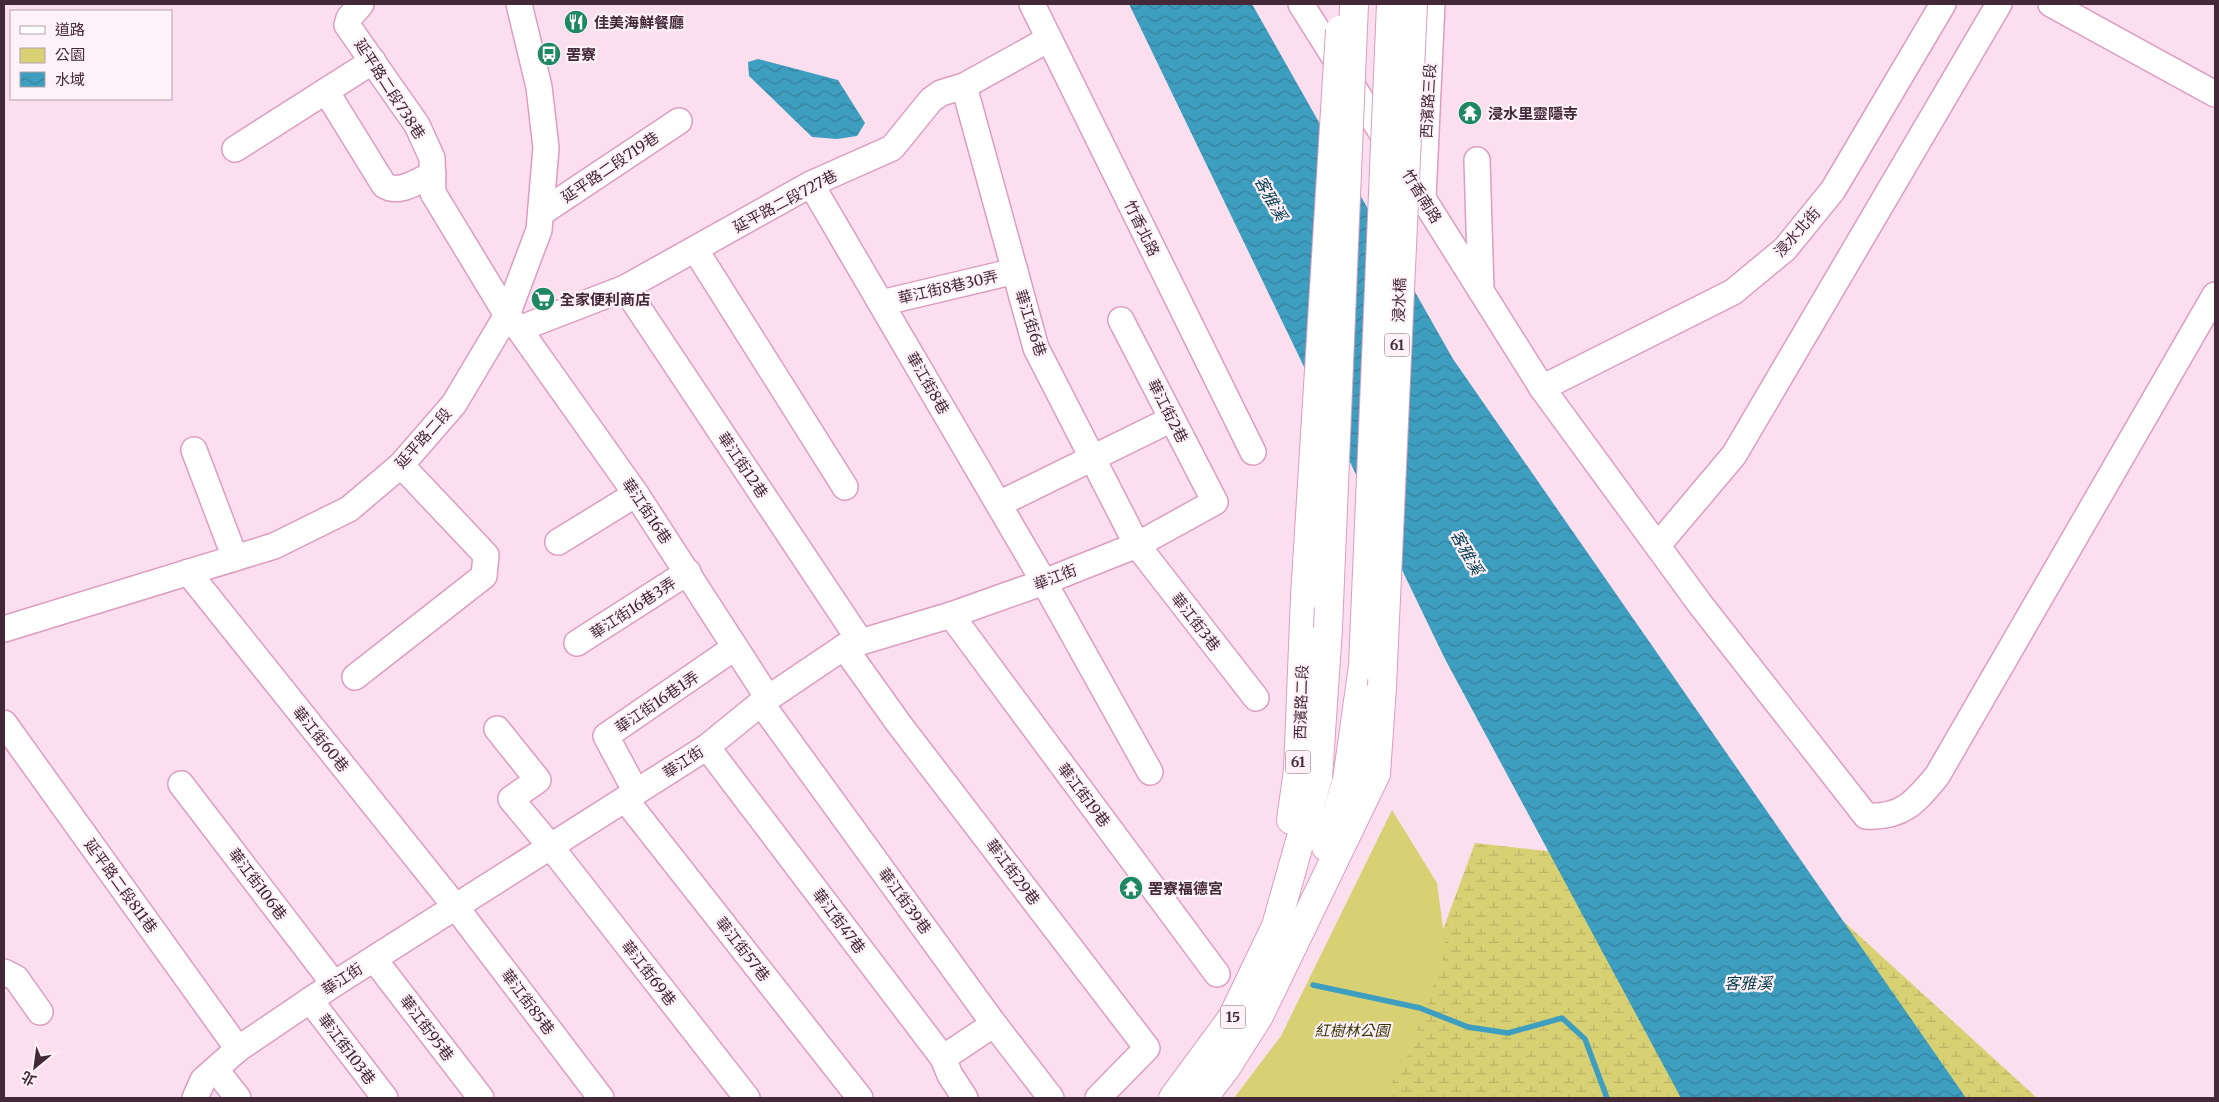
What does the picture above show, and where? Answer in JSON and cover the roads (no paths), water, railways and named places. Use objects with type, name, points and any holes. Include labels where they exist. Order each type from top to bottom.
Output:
[{"type":"main road","name":"西濱路二段","points":[[1286,934],[1298,770],[1305,598],[1342,4]]},
{"type":"main road","name":"61","points":[[1318,777],[1328,628],[1354,4]]},
{"type":"main road","name":"浸水橋","points":[[1347,780],[1363,666],[1391,4]]},
{"type":"main road","name":"浸水橋","points":[[1382,686],[1413,4]]},
{"type":"main road","name":"西濱路二段","points":[[1174,1098],[1232,1018],[1286,934],[1376,774],[1382,686]]},
{"type":"main road","name":"西濱路二段","points":[[1286,934],[1318,777]]},
{"type":"main road","name":"西濱路二段","points":[[1202,1098],[1226,1068],[1259,1016],[1286,934],[1347,780]]},
{"type":"street","name":"延平路二段738巷","points":[[361,4],[349,18],[347,25],[417,125],[432,158],[434,193],[513,322]]},
{"type":"street","name":"延平路二段","points":[[4,629],[274,546],[349,509],[401,464],[454,404],[513,322],[539,230],[546,148],[539,86],[519,4]]},
{"type":"street","name":"竹香北路","points":[[1032,4],[1253,452]]},
{"type":"street","name":"西濱路三段","points":[[1423,198],[1432,4]]},
{"type":"street","name":"浸水北街","points":[[1542,388],[1733,292],[1785,249],[1833,190],[1943,4]]},
{"type":"street","points":[[1659,544],[1734,455],[1999,4]]},
{"type":"street","points":[[2051,4],[2215,94]]},
{"type":"street","name":"竹香南路","points":[[1303,5],[1542,388],[1659,544],[1700,604],[1866,816],[1883,817],[1896,813],[1916,802],[1937,776],[2215,295]]},
{"type":"street","name":"延平路二段727巷","points":[[513,322],[625,288],[811,184],[892,148],[931,100],[941,93],[964,86],[1049,39]]},
{"type":"street","points":[[235,149],[373,61]]},
{"type":"street","name":"華江街6巷","points":[[964,86],[1036,348],[1137,545]]},
{"type":"street","points":[[326,91],[384,184],[391,189],[400,189],[434,174]]},
{"type":"street","name":"延平路二段719巷","points":[[541,213],[679,121]]},
{"type":"street","points":[[1477,160],[1481,291]]},
{"type":"street","name":"華江街8巷","points":[[811,184],[1044,582],[1150,772]]},
{"type":"street","points":[[695,249],[845,487]]},
{"type":"street","name":"華江街8巷30弄","points":[[881,303],[1015,272]]},
{"type":"street","name":"華江街12巷","points":[[625,288],[852,644]]},
{"type":"street","name":"華江街2巷","points":[[1121,320],[1214,502]]},
{"type":"street","name":"華江街16巷","points":[[513,322],[636,494],[688,572],[764,700]]},
{"type":"street","points":[[999,504],[1172,419]]},
{"type":"street","points":[[194,450],[235,558]]},
{"type":"street","points":[[355,677],[484,576],[486,555],[401,464]]},
{"type":"street","points":[[558,542],[636,494]]},
{"type":"street","name":"華江街","points":[[195,1098],[203,1080],[238,1049],[334,984],[707,746],[764,700],[852,644],[951,615],[1044,582],[1137,545],[1214,502]]},
{"type":"street","name":"華江街3巷","points":[[1137,545],[1256,698]]},
{"type":"street","name":"華江街60巷","points":[[188,572],[455,906]]},
{"type":"street","name":"華江街16巷3弄","points":[[577,643],[688,572]]},
{"type":"street","name":"華江街19巷","points":[[951,615],[1217,974]]},
{"type":"street","name":"華江街29巷","points":[[852,644],[899,724],[1147,1048],[1102,1094]]},
{"type":"street","name":"華江街16巷1弄","points":[[631,795],[606,736],[734,648]]},
{"type":"street","name":"華江街39巷","points":[[764,700],[994,1024],[1051,1098]]},
{"type":"street","name":"延平路二段811巷","points":[[4,723],[238,1049]]},
{"type":"street","name":"華江街69巷","points":[[497,729],[538,780],[511,799],[551,847],[747,1098]]},
{"type":"street","name":"華江街47巷","points":[[707,746],[943,1058],[950,1075],[965,1098]]},
{"type":"street","name":"華江街106巷","points":[[181,784],[334,984]]},
{"type":"street","name":"華江街57巷","points":[[631,795],[860,1098]]},
{"type":"street","name":"華江街85巷","points":[[455,906],[601,1098]]},
{"type":"street","name":"華江街95巷","points":[[374,959],[481,1098]]},
{"type":"street","points":[[4,972],[16,978],[40,1012]]},
{"type":"street","name":"華江街103巷","points":[[310,1000],[384,1098]]},
{"type":"street","points":[[943,1058],[994,1024]]},
{"type":"street","points":[[216,1070],[238,1098]]},
{"type":"water","name":"客雅溪","points":[[1129,4],[1252,4],[1453,359],[1966,1098],[1681,1098],[1445,659]]},
{"type":"water","points":[[758,59],[838,80],[865,123],[857,136],[837,139],[812,137],[749,76],[748,62]]},
{"type":"waterway","points":[[1313,985],[1420,1008],[1468,1027],[1508,1033],[1562,1018],[1585,1039],[1607,1098]]},
{"type":"place","name":"佳美海鮮餐廳","points":[[576,22]]},
{"type":"place","name":"罟寮","points":[[549,54]]},
{"type":"place","name":"浸水里靈隱寺","points":[[1470,113]]},
{"type":"place","name":"全家便利商店","points":[[543,299]]},
{"type":"place","name":"罟寮福德宮","points":[[1131,888]]},
{"type":"park label","name":"紅樹林公園","points":[[1352,1030]]}]
